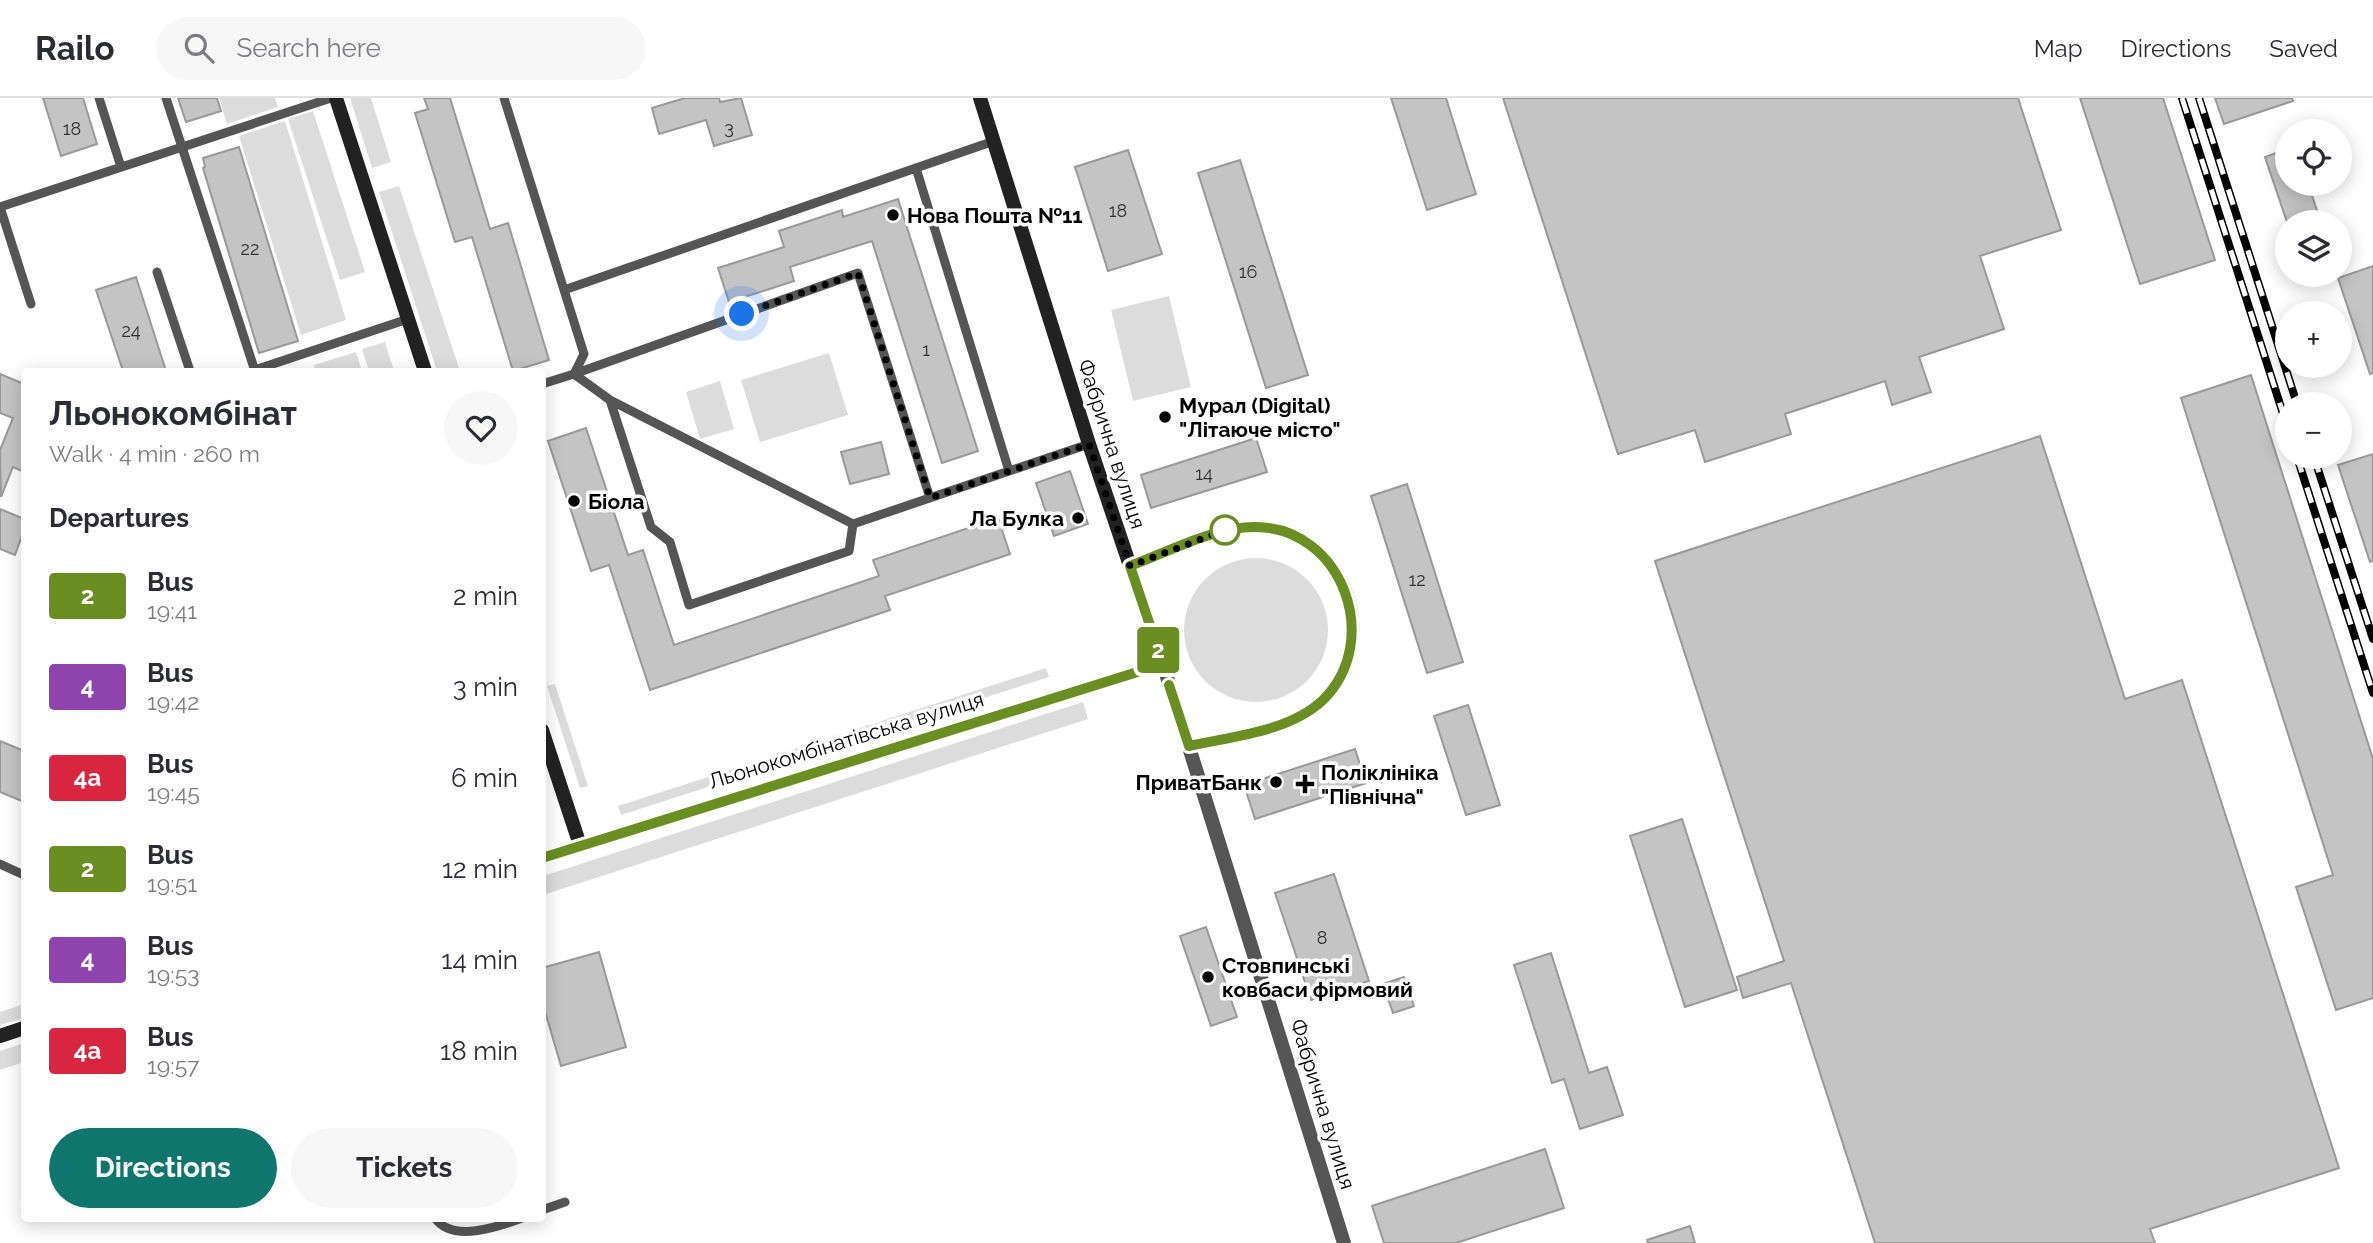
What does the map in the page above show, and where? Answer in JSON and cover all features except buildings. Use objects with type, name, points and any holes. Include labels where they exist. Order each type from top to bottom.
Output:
[{"type":"street","points":[[333,98],[424,368]]},
{"type":"street","name":"Фабрична вулиця","points":[[981,98],[1089,444],[1189,746],[1344,1243]]},
{"type":"street","points":[[1130,566],[1225,530],[1260,527],[1277,529],[1309,544],[1334,569],[1349,601],[1353,618],[1349,653],[1344,670],[1324,699],[1310,710],[1279,725],[1189,746]]},
{"type":"street","name":"Льонокомбінатівська вулиця","points":[[546,857],[1163,664]]},
{"type":"street","points":[[546,742],[580,845]]},
{"type":"street","points":[[0,1036],[21,1029]]},
{"type":"lane","points":[[99,98],[121,167]]},
{"type":"lane","points":[[166,98],[253,368]]},
{"type":"lane","points":[[31,304],[0,208],[333,98]]},
{"type":"lane","points":[[504,98],[584,354],[574,374]]},
{"type":"lane","points":[[564,290],[994,141]]},
{"type":"lane","points":[[916,168],[1009,471]]},
{"type":"lane","points":[[157,272],[189,368]]},
{"type":"lane","points":[[546,383],[858,273],[930,498]]},
{"type":"lane","points":[[263,368],[408,319]]},
{"type":"lane","points":[[574,374],[610,400],[853,524],[1089,444]]},
{"type":"lane","points":[[610,400],[651,527],[670,542],[690,606],[849,551],[853,524]]},
{"type":"lane","points":[[0,864],[21,874]]},
{"type":"lane","points":[[546,1209],[565,1202]]},
{"type":"lane","points":[[437,1222],[457,1233],[511,1222]]},
{"type":"shaded area","points":[[219,98],[275,98],[278,107],[227,124]]},
{"type":"shaded area","points":[[350,98],[371,98],[391,162],[372,168]]},
{"type":"shaded area","points":[[313,111],[365,272],[340,280],[288,119]]},
{"type":"shaded area","points":[[285,121],[346,320],[301,335],[239,136]]},
{"type":"shaded area","points":[[399,186],[459,368],[436,368],[379,192]]},
{"type":"shaded area","points":[[1169,296],[1191,387],[1133,401],[1111,310]]},
{"type":"shaded area","points":[[385,342],[393,368],[368,368],[362,349]]},
{"type":"shaded area","points":[[356,352],[361,368],[314,368],[314,365]]},
{"type":"shaded area","points":[[829,353],[848,415],[760,442],[741,380]]},
{"type":"shaded area","points":[[720,381],[734,429],[700,439],[686,392]]},
{"type":"shaded area","points":[[1256,558],[1284,563],[1307,579],[1323,602],[1328,630],[1323,658],[1307,681],[1284,697],[1256,702],[1228,697],[1205,681],[1189,658],[1184,630],[1189,602],[1205,579],[1228,563]]},
{"type":"shaded area","points":[[1046,668],[1049,677],[621,815],[618,806]]},
{"type":"shaded area","points":[[555,684],[588,786],[580,788],[547,686]]},
{"type":"shaded area","points":[[1083,702],[1088,719],[546,894],[546,875]]},
{"type":"shaded area","points":[[21,1005],[21,1019],[0,1025],[0,1012]]},
{"type":"shaded area","points":[[21,1044],[21,1063],[0,1070],[0,1051]]},
{"type":"railway","points":[[2182,98],[2276,392]]},
{"type":"railway","points":[[2199,98],[2293,392]]},
{"type":"railway","points":[[2301,469],[2373,693]]},
{"type":"railway","points":[[2318,469],[2373,639]]},
{"type":"bus line","name":"2","points":[[546,857],[1163,664],[1130,566],[1225,530],[1242,527],[1277,529],[1309,544],[1323,555],[1334,569],[1349,601],[1353,618],[1352,636],[1344,670],[1324,699],[1310,710],[1279,725],[1189,746],[1169,685]]},
{"type":"place","name":"Нова Пошта №11","points":[[893,215]]},
{"type":"place","name":"Мурал (Digital) \"Літаюче місто\"","points":[[1165,417]]},
{"type":"place","name":"Біола","points":[[574,501]]},
{"type":"place","name":"Ла Булка","points":[[1078,518]]},
{"type":"place","name":"ПриватБанк","points":[[1276,782]]},
{"type":"place","name":"Поліклініка \"Північна\"","points":[[1305,784]]},
{"type":"place","name":"Стовпинські ковбаси фірмовий","points":[[1208,977]]},
{"type":"route","points":[[742,314],[858,273],[930,498],[1089,444],[1130,566],[1225,530]]}]
